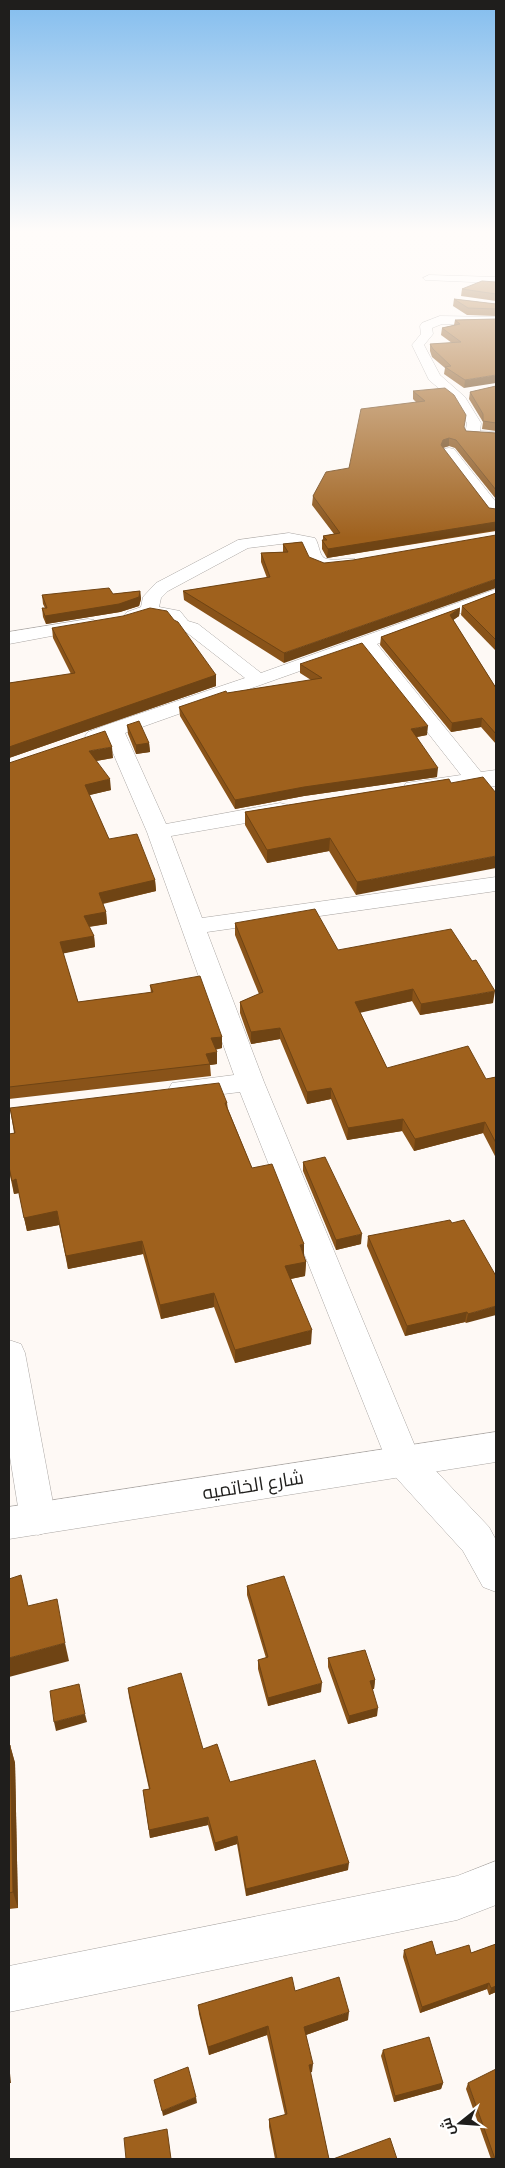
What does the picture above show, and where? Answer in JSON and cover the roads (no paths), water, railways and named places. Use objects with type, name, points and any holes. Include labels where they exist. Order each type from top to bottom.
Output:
[{"type":"street","points":[[425,335],[418,345],[419,349],[427,359],[434,376],[456,396],[474,423],[472,435],[496,436]]},
{"type":"street","points":[[456,396],[471,394]]},
{"type":"street","points":[[449,452],[496,512]]},
{"type":"street","points":[[149,610],[152,597],[162,587],[248,543],[296,538],[308,542],[315,560],[324,565],[361,561]]},
{"type":"street","points":[[78,742],[259,680],[496,594]]},
{"type":"street","points":[[9,638],[108,621],[149,610],[174,615],[182,625],[192,628],[259,680]]},
{"type":"street","points":[[366,642],[486,777],[496,784]]},
{"type":"street","points":[[113,729],[158,832],[250,1082],[403,1461],[476,1539],[496,1574]]},
{"type":"street","points":[[390,792],[486,777]]},
{"type":"street","points":[[158,832],[304,806]]},
{"type":"street","points":[[194,926],[496,884]]},
{"type":"street","points":[[154,1093],[250,1082]]},
{"type":"street","points":[[9,1353],[24,1521]]},
{"type":"street","name":"شارع الخاتميه","points":[[24,1521],[496,1447]]},
{"type":"street","points":[[9,1989],[457,1898],[496,1883]]}]
